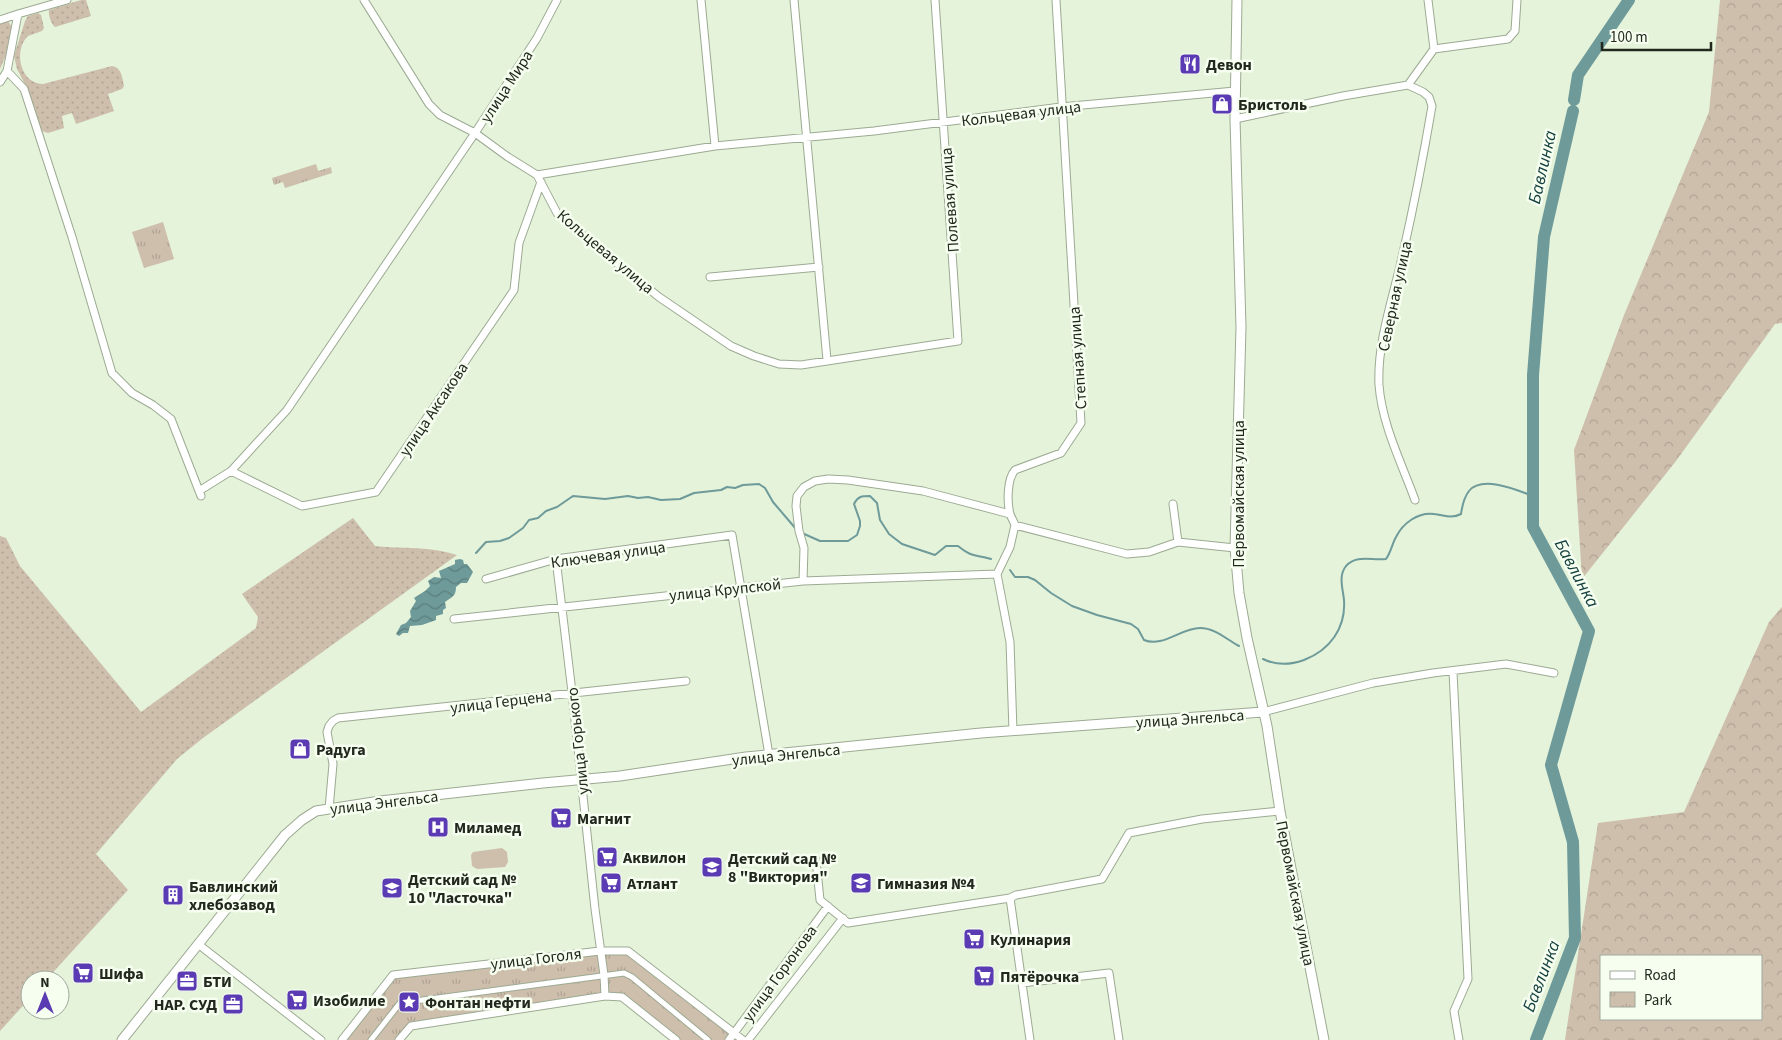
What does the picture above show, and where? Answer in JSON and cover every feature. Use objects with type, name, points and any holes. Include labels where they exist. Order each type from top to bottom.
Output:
[{"type":"street","points":[[0,20],[67,0]]},
{"type":"street","points":[[7,71],[24,89],[72,238],[112,373],[132,393],[153,405],[171,420],[200,494],[231,471],[287,410],[475,132],[440,115],[429,104],[364,0]]},
{"type":"street","name":"улица Мира","points":[[539,178],[475,132],[537,38],[557,0]]},
{"type":"street","points":[[701,0],[715,146]]},
{"type":"street","points":[[794,0],[827,360]]},
{"type":"street","name":"Полевая улица","points":[[935,0],[958,341]]},
{"type":"street","name":"Степная улица","points":[[1015,525],[1010,514],[1008,488],[1010,476],[1014,470],[1062,453],[1081,422],[1056,0]]},
{"type":"street","name":"Первомайская улица","points":[[1237,0],[1235,119],[1241,327],[1234,548],[1244,620],[1264,712],[1280,811],[1324,1040]]},
{"type":"street","points":[[1235,119],[1343,96],[1408,85],[1434,49],[1428,0]]},
{"type":"street","points":[[1434,49],[1508,39],[1515,31],[1517,0]]},
{"type":"street","points":[[0,82],[7,71],[18,14]]},
{"type":"street","name":"Северная улица","points":[[1408,85],[1430,97],[1432,106],[1419,186],[1384,335],[1379,384],[1387,426],[1415,500]]},
{"type":"street","name":"Кольцевая улица","points":[[958,341],[801,365],[779,364],[754,356],[731,346],[659,297],[589,242],[557,213],[539,178],[715,146],[874,131],[1062,107],[1236,91]]},
{"type":"street","name":"улица Аксакова","points":[[231,471],[302,506],[376,492],[514,290],[519,243],[539,178]]},
{"type":"street","points":[[710,277],[819,267]]},
{"type":"street","points":[[802,581],[804,548],[796,506],[797,496],[804,486],[814,481],[828,479],[848,480],[923,490],[1010,514]]},
{"type":"street","points":[[1173,504],[1178,542]]},
{"type":"street","points":[[1013,731],[1010,642],[997,574],[1010,548],[1015,525],[1127,554],[1148,552],[1178,542],[1234,548]]},
{"type":"street","name":"Ключевая улица","points":[[486,579],[556,559],[732,536],[741,588]]},
{"type":"street","name":"улица Горького","points":[[556,559],[605,996]]},
{"type":"street","name":"улица Крупской","points":[[454,618],[802,581],[997,574]]},
{"type":"street","points":[[741,588],[769,756]]},
{"type":"street","name":"улица Энгельса","points":[[122,1040],[285,835],[316,811],[380,801],[620,776],[746,757],[1013,731],[1264,712],[1373,683],[1506,664],[1554,673]]},
{"type":"street","points":[[1453,672],[1468,979],[1454,1011],[1459,1040]]},
{"type":"street","name":"улица Герцена","points":[[329,809],[333,764],[327,732],[333,721],[346,717],[686,681]]},
{"type":"street","points":[[816,860],[820,900],[848,923],[1010,898],[1016,895],[1102,879],[1129,833],[1202,819],[1280,811]]},
{"type":"street","points":[[1010,898],[1030,1040]]},
{"type":"street","name":"улица Горюнова","points":[[729,1040],[828,906]]},
{"type":"street","name":"улица Горюнова","points":[[748,1040],[843,918]]},
{"type":"street","points":[[198,944],[321,1040]]},
{"type":"street","name":"улица Гоголя","points":[[342,1040],[393,975],[600,951],[628,951],[743,1040]]},
{"type":"street","points":[[1022,983],[1109,972],[1119,1040]]},
{"type":"street","points":[[372,1040],[400,1004],[624,973],[708,1040]]},
{"type":"street","points":[[399,1040],[411,1026],[605,996],[622,997],[676,1040]]},
{"type":"green space","points":[[86,0],[91,16],[54,26],[50,19],[49,10]]},
{"type":"green space","points":[[1720,0],[1782,0],[1782,323],[1775,324],[1676,461],[1582,579],[1574,450],[1624,315],[1709,112]]},
{"type":"green space","points":[[38,13],[41,15],[44,28],[42,31],[28,36],[23,42],[20,57],[24,73],[35,83],[43,84],[112,66],[115,67],[121,73],[124,86],[122,89],[108,94],[114,111],[76,124],[72,113],[62,116],[64,128],[48,133],[42,131],[28,90],[17,69],[14,56],[25,21],[28,16]]},
{"type":"green space","points":[[8,21],[12,27],[7,53],[0,69],[0,23]]},
{"type":"green space","points":[[316,164],[318,171],[331,167],[332,173],[285,188],[283,182],[274,185],[272,178]]},
{"type":"green space","points":[[163,222],[174,259],[144,268],[132,232]]},
{"type":"green space","points":[[353,518],[375,546],[427,549],[457,555],[203,738],[177,759],[96,854],[128,890],[55,970],[20,970],[20,1009],[0,1031],[0,536],[6,538],[20,566],[141,712],[256,628],[258,617],[242,594]]},
{"type":"green space","points":[[1782,607],[1782,1040],[1565,1040],[1598,823],[1684,812],[1769,622]]},
{"type":"green space","points":[[502,848],[507,852],[508,862],[505,867],[477,869],[472,866],[471,855],[473,852]]},
{"type":"green space","points":[[628,951],[735,1033],[729,1040],[676,1040],[622,997],[411,1026],[399,1040],[342,1040],[393,975]]},
{"type":"water","points":[[460,559],[473,572],[467,583],[461,583],[456,587],[452,597],[445,602],[446,608],[443,610],[443,614],[436,616],[436,620],[422,625],[410,626],[408,633],[403,633],[399,636],[396,634],[401,625],[406,623],[411,617],[410,611],[416,601],[414,598],[430,586],[428,581],[434,577],[441,578],[439,571],[455,564],[455,560]]},
{"type":"waterway","name":"Бавлинка","points":[[1574,100],[1578,75],[1629,0]]},
{"type":"waterway","name":"Бавлинка","points":[[1536,1040],[1575,938],[1573,842],[1551,765],[1589,631],[1533,527],[1533,375],[1544,237],[1573,111]]},
{"type":"waterway","points":[[476,553],[486,542],[509,538],[523,528],[529,520],[538,518],[546,511],[557,507],[573,496],[605,499],[628,496],[661,500],[680,499],[694,493],[759,484],[765,488],[773,502],[796,529]]},
{"type":"waterway","points":[[1263,659],[1278,664],[1294,663],[1313,656],[1329,644],[1339,629],[1342,620],[1344,610],[1342,574],[1346,566],[1350,562],[1360,559],[1386,559],[1399,532],[1407,523],[1422,515],[1451,516],[1461,514],[1469,491],[1475,486],[1482,484],[1500,485],[1533,496]]},
{"type":"waterway","points":[[802,533],[820,541],[848,541],[857,535],[860,526],[854,504],[860,497],[870,496],[877,503],[880,520],[889,534],[902,544],[935,555],[946,546],[958,546],[971,554],[991,559]]},
{"type":"waterway","points":[[1010,570],[1015,577],[1028,577],[1035,580],[1072,606],[1131,624],[1138,629],[1144,640],[1151,642],[1165,640],[1186,631],[1205,628],[1216,632],[1239,646]]},
{"type":"place","name":"Девон","points":[[1190,64]]},
{"type":"place","name":"Бристоль","points":[[1222,104]]},
{"type":"place","name":"Радуга","points":[[300,749]]},
{"type":"place","name":"Магнит","points":[[561,818]]},
{"type":"place","name":"Миламед","points":[[438,827]]},
{"type":"place","name":"Аквилон","points":[[607,857]]},
{"type":"place","name":"Детский сад № 8 \"Виктория\"","points":[[712,867]]},
{"type":"place","name":"Атлант","points":[[611,883]]},
{"type":"place","name":"Гимназия №4","points":[[861,883]]},
{"type":"place","name":"Детский сад № 10 \"Ласточка\"","points":[[392,888]]},
{"type":"place","name":"Бавлинский хлебозавод","points":[[173,895]]},
{"type":"place","name":"Кулинария","points":[[974,939]]},
{"type":"place","name":"Шифа","points":[[83,973]]},
{"type":"place","name":"Пятёрочка","points":[[984,976]]},
{"type":"place","name":"БТИ","points":[[187,981]]},
{"type":"place","name":"Изобилие","points":[[297,1000]]},
{"type":"place","name":"Фонтан нефти","points":[[409,1002]]},
{"type":"place","name":"НАР. СУД","points":[[233,1004]]}]
